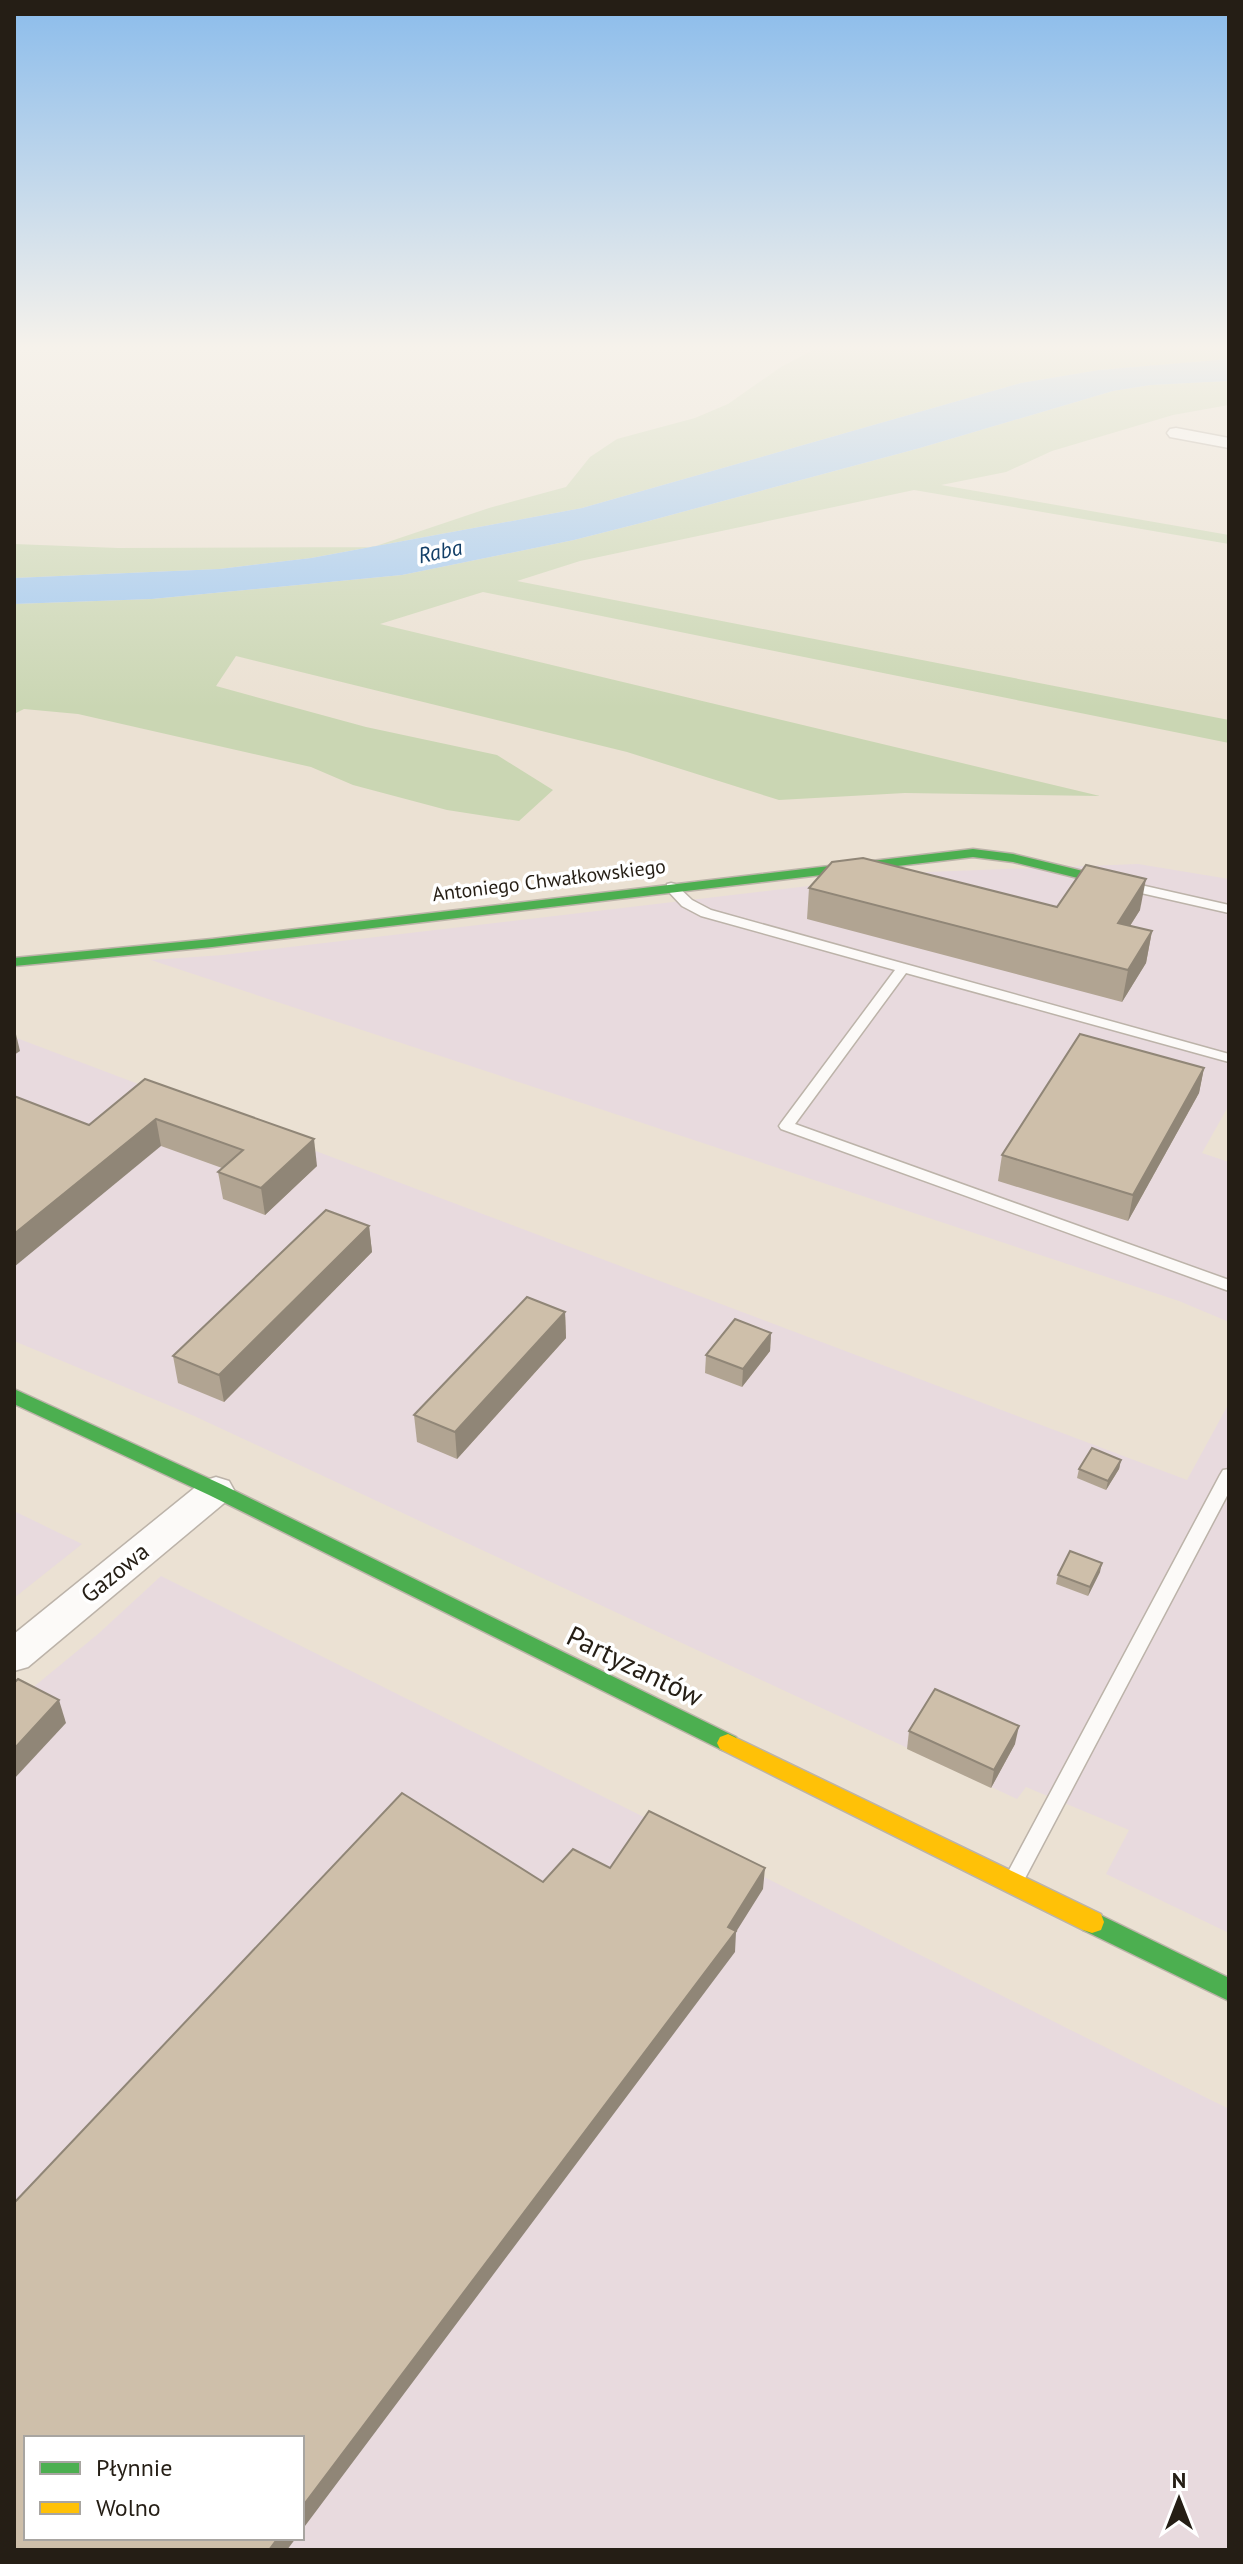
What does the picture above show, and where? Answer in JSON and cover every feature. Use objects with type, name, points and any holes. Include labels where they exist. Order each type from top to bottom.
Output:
[{"type":"street","name":"Antoniego Chwałkowskiego","points":[[14,962],[212,943],[973,853],[1013,858],[1094,878]]},
{"type":"street","name":"Partyzantów","points":[[14,1396],[216,1490],[1229,1990]]},
{"type":"street","name":"Gazowa","points":[[14,1656],[216,1490]]},
{"type":"lane","points":[[1115,883],[1229,909]]},
{"type":"lane","points":[[671,887],[687,903],[706,913],[1229,1058]]},
{"type":"lane","points":[[903,968],[786,1126],[1229,1286]]},
{"type":"lane","points":[[1013,1883],[1229,1475]]},
{"type":"shaded area","points":[[1138,864],[1229,879],[1229,1105],[1202,1153],[1229,1162],[1229,1322],[1179,1301],[151,960],[223,955],[928,872]]},
{"type":"shaded area","points":[[14,1037],[1187,1480],[1229,1403],[1229,1933],[1106,1874],[1129,1830],[1026,1787],[1017,1799],[192,1415],[14,1341]]},
{"type":"shaded area","points":[[14,1511],[82,1544],[14,1598]]},
{"type":"shaded area","points":[[161,1576],[1229,2109],[1229,2550],[14,2550],[14,1703],[98,1634]]},
{"type":"green space","points":[[581,469],[720,469],[582,508],[376,546],[489,508],[566,487]]},
{"type":"green space","points":[[843,469],[1013,469],[941,485],[1229,535],[1229,544],[914,490],[580,561],[517,581],[1229,720],[1229,743],[483,592],[380,624],[1100,796],[905,793],[779,800],[627,752],[236,656],[216,686],[366,727],[497,755],[553,790],[519,821],[447,810],[353,785],[311,767],[78,714],[24,709],[14,714],[14,604],[152,599],[402,575],[574,540]]},
{"type":"green space","points":[[14,544],[118,548],[371,547],[219,569],[14,578]]},
{"type":"water","name":"Raba","points":[[720,469],[843,469],[574,540],[402,575],[152,599],[14,604],[14,578],[219,569],[311,558],[582,508]]},
{"type":"building","points":[[863,858],[1057,907],[1086,865],[1146,879],[1118,923],[1152,931],[1128,970],[809,888],[832,862]]},
{"type":"building","points":[[1080,1034],[1204,1068],[1133,1195],[1002,1155]]},
{"type":"building","points":[[145,1079],[314,1139],[261,1188],[218,1172],[243,1150],[156,1119],[14,1234],[14,1096],[89,1125]]},
{"type":"building","points":[[326,1210],[369,1226],[219,1375],[173,1356]]},
{"type":"building","points":[[527,1297],[565,1312],[455,1432],[414,1415]]},
{"type":"building","points":[[735,1319],[771,1333],[743,1369],[706,1355]]},
{"type":"building","points":[[1092,1448],[1121,1460],[1108,1481],[1079,1469]]},
{"type":"building","points":[[1070,1551],[1102,1563],[1090,1587],[1058,1575]]},
{"type":"building","points":[[18,1679],[59,1700],[14,1749],[14,1683]]},
{"type":"building","points":[[935,1689],[1019,1726],[994,1770],[909,1731]]},
{"type":"building","points":[[402,1793],[543,1882],[573,1849],[610,1868],[649,1811],[765,1868],[728,1927],[736,1931],[304,2504],[304,2436],[24,2436],[24,2540],[276,2540],[269,2550],[14,2550],[14,2203]]},
{"type":"traffic: fast","points":[[14,962],[212,943],[973,853],[1013,858],[1086,876]]},
{"type":"traffic: fast","points":[[14,1396],[216,1490],[728,1743]]},
{"type":"traffic: fast","points":[[1092,1922],[1229,1990]]},
{"type":"traffic: slow","points":[[728,1743],[1092,1922]]}]
